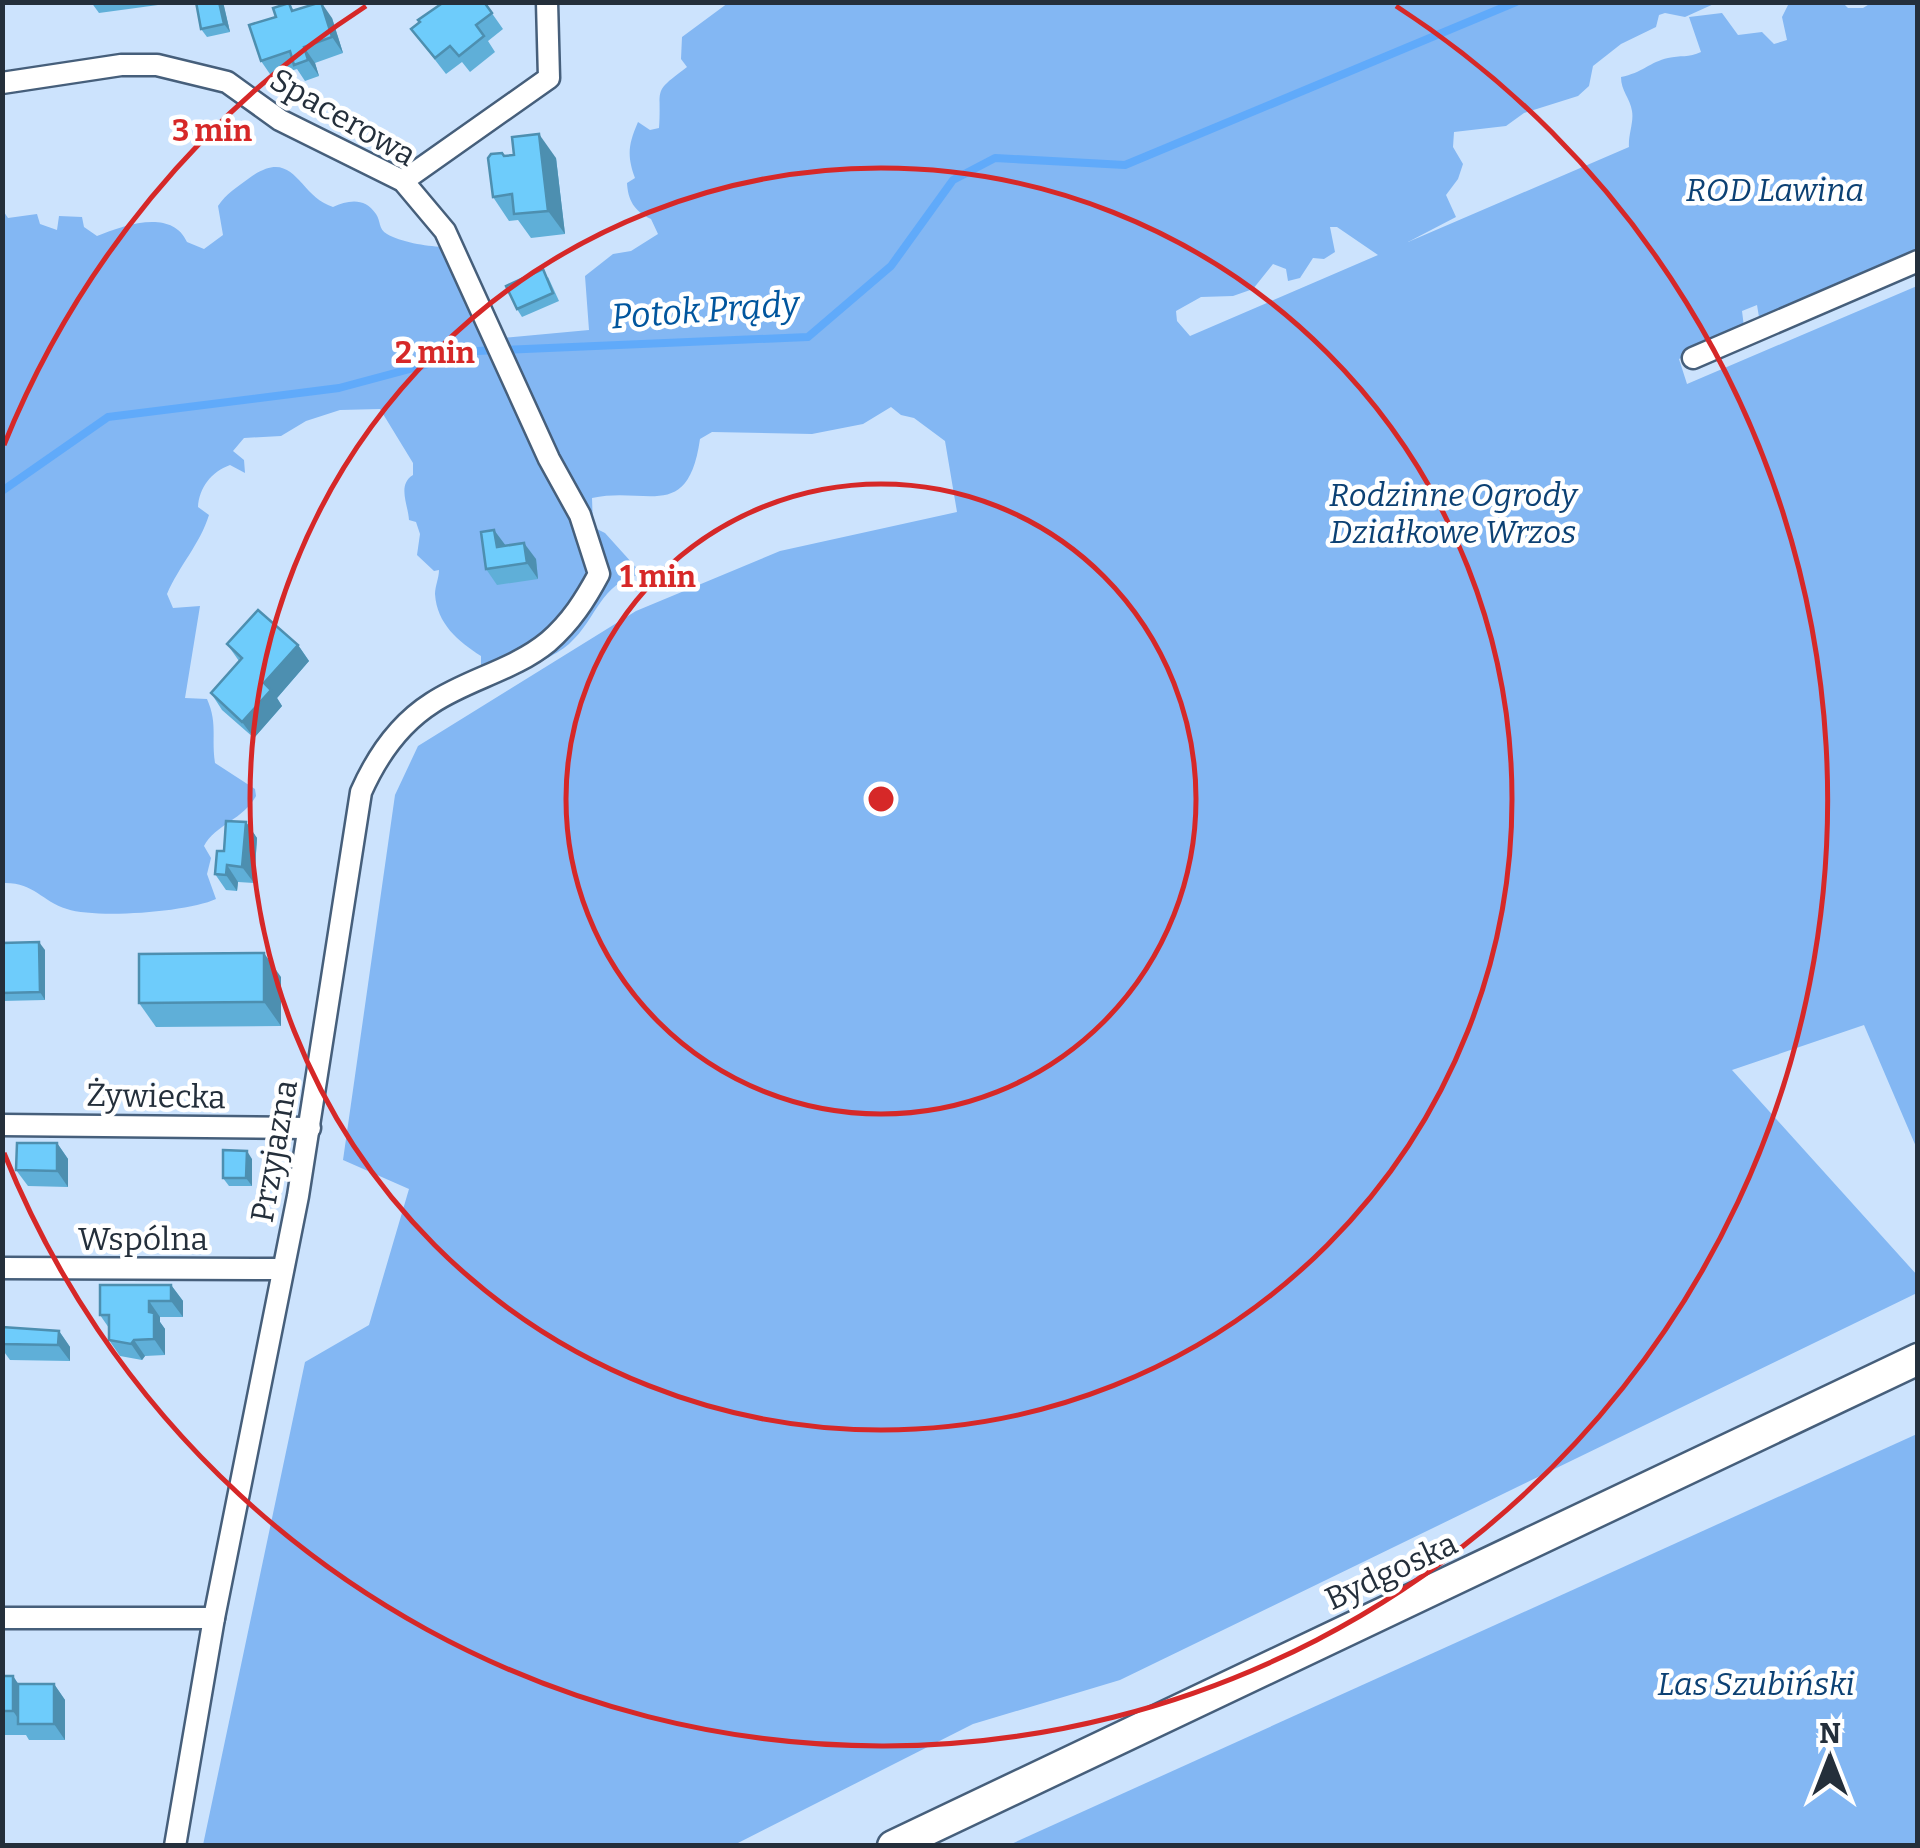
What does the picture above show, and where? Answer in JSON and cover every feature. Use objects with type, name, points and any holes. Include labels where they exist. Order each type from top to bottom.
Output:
[{"type":"main road","name":"Bydgoska","points":[[894,1846],[1918,1359]]},
{"type":"street","points":[[402,182],[549,78],[547,2]]},
{"type":"street","name":"Spacerowa","points":[[2,83],[121,65],[157,65],[226,82],[280,120],[402,182],[445,232],[549,459],[580,515],[599,574]]},
{"type":"street","points":[[1693,358],[1918,261]]},
{"type":"street","name":"Przyjazna","points":[[175,1846],[214,1618],[310,1128],[361,792],[376,759],[398,732],[432,702],[506,668],[546,643],[579,611],[599,574]]},
{"type":"street","name":"Żywiecka","points":[[2,1125],[310,1128]]},
{"type":"street","name":"Wspólna","points":[[2,1268],[283,1269]]},
{"type":"street","points":[[2,1618],[214,1618]]},
{"type":"green space","points":[[728,3],[1716,3],[1685,17],[1659,15],[1656,27],[1621,44],[1593,66],[1589,86],[1578,96],[1524,113],[1506,126],[1454,132],[1453,147],[1463,164],[1446,195],[1456,217],[1408,242],[1629,147],[1632,111],[1621,77],[1662,60],[1701,52],[1689,17],[1722,13],[1738,35],[1762,32],[1774,44],[1787,40],[1782,17],[1789,3],[1843,3],[1848,8],[1863,8],[1871,3],[1917,3],[1917,255],[1760,323],[1757,305],[1742,311],[1744,327],[1679,359],[1687,384],[1917,286],[1917,1149],[1864,1025],[1732,1070],[1917,1275],[1917,1293],[1120,1680],[973,1724],[734,1845],[203,1845],[305,1362],[369,1325],[409,1189],[343,1160],[395,795],[418,746],[636,611],[780,551],[957,512],[945,441],[891,407],[863,424],[812,434],[712,432],[700,439],[686,482],[675,491],[662,496],[592,498],[593,527],[605,533],[642,574],[607,593],[569,644],[492,686],[475,673],[481,656],[457,638],[440,614],[435,594],[439,570],[434,571],[417,555],[420,534],[416,522],[409,520],[404,489],[413,475],[413,463],[380,409],[340,410],[306,421],[281,436],[244,438],[233,451],[244,460],[245,473],[230,465],[212,476],[204,487],[198,507],[209,515],[167,594],[173,608],[200,606],[185,698],[207,699],[215,763],[255,789],[256,796],[204,846],[211,858],[207,874],[216,899],[142,913],[67,909],[30,889],[3,883],[2,209],[8,218],[37,214],[40,224],[57,230],[59,216],[82,217],[84,227],[97,236],[133,224],[159,222],[170,225],[187,242],[204,249],[223,235],[218,206],[225,198],[248,179],[276,167],[295,176],[311,193],[333,207],[350,202],[367,205],[376,214],[382,230],[392,237],[442,247],[502,338],[589,330],[585,276],[613,254],[631,251],[658,234],[651,219],[636,209],[629,195],[627,183],[635,178],[630,150],[638,122],[650,130],[659,128],[663,87],[687,67],[681,59],[682,37]],"holes":[[[1330,227],[1337,227],[1378,255],[1190,336],[1177,321],[1176,311],[1201,297],[1233,296],[1253,289],[1273,264],[1286,269],[1288,281],[1300,278],[1313,258],[1324,259],[1335,252]]]},
{"type":"green space","name":"Las Szubiński","points":[[1917,1434],[1917,1845],[1009,1845]]},
{"type":"building","points":[[196,2],[219,2],[224,24],[201,29]]},
{"type":"building","points":[[321,2],[332,37],[304,47],[308,60],[294,65],[290,51],[261,61],[249,25],[276,17],[273,8],[289,3],[292,11]]},
{"type":"building","points":[[444,2],[484,2],[492,13],[476,25],[484,36],[459,56],[450,46],[435,58],[411,29]]},
{"type":"building","points":[[539,134],[548,211],[514,214],[512,194],[493,197],[488,158],[491,154],[514,155],[512,137]]},
{"type":"building","points":[[543,269],[553,293],[517,309],[506,286]]},
{"type":"building","points":[[494,530],[497,547],[524,543],[527,563],[486,569],[481,532]]},
{"type":"building","points":[[258,610],[298,645],[264,683],[271,690],[242,722],[211,693],[242,658],[227,644]]},
{"type":"building","points":[[226,821],[246,822],[242,867],[227,865],[226,875],[215,874],[217,851],[224,851]]},
{"type":"building","points":[[39,942],[40,992],[2,993],[2,943]]},
{"type":"building","points":[[264,953],[264,1002],[139,1003],[139,954]]},
{"type":"building","points":[[17,1143],[57,1143],[57,1171],[16,1170]]},
{"type":"building","points":[[223,1150],[247,1151],[246,1178],[223,1178]]},
{"type":"building","points":[[100,1285],[171,1285],[171,1301],[149,1301],[149,1312],[154,1313],[154,1339],[134,1340],[131,1344],[109,1340],[109,1315],[100,1315]]},
{"type":"building","points":[[2,1327],[59,1331],[58,1345],[2,1344]]},
{"type":"building","points":[[2,1676],[13,1676],[13,1711],[2,1711]]},
{"type":"building","points":[[18,1684],[54,1684],[54,1724],[18,1724]]},
{"type":"waterway","name":"Potok Prądy","points":[[2,491],[108,417],[339,388],[477,351],[808,337],[891,266],[953,180],[995,158],[1125,165],[1516,2]]},
{"type":"park label","name":"ROD Lawina","points":[[1775,190]]},
{"type":"park label","name":"Rodzinne Ogrody Działkowe Wrzos","points":[[1453,514]]}]
